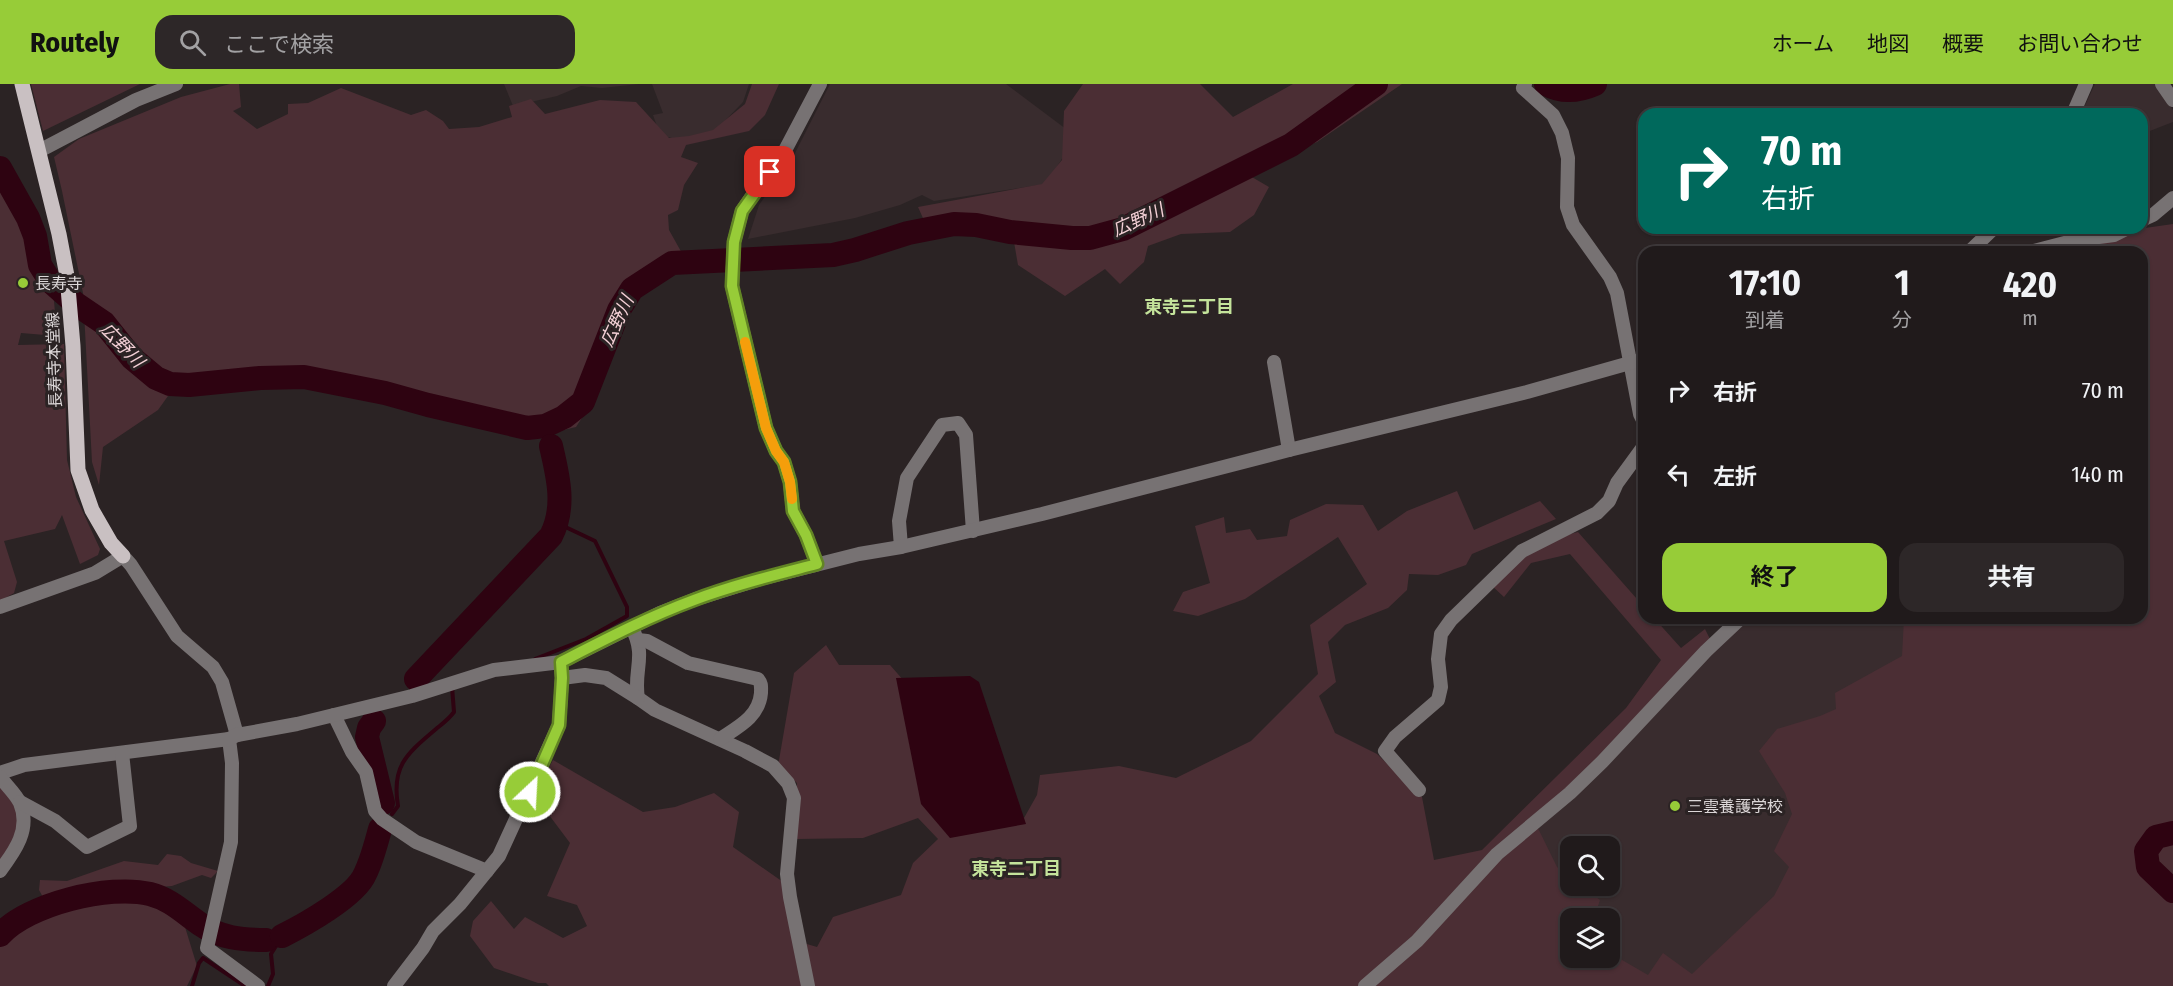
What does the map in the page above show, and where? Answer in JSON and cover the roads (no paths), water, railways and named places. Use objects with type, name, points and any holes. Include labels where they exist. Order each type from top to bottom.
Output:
[{"type":"main road","name":"長寿寺本堂線","points":[[22,84],[67,276],[73,346],[78,470],[92,510],[111,543],[123,556]]},
{"type":"street","points":[[39,151],[136,100],[176,84]]},
{"type":"street","points":[[817,564],[806,535],[793,511],[790,482],[784,462],[776,451],[766,428],[732,286],[734,242],[742,211],[782,158],[820,84]]},
{"type":"street","points":[[1525,84],[1523,88],[1553,115],[1562,133],[1568,158],[1567,207],[1573,225],[1610,277],[1617,293],[1638,404]]},
{"type":"street","points":[[2076,108],[2086,84]]},
{"type":"street","points":[[2162,84],[2173,100]]},
{"type":"street","points":[[2148,217],[2173,198]]},
{"type":"street","points":[[1975,246],[1988,234]]},
{"type":"street","points":[[2053,246],[2116,234]]},
{"type":"street","points":[[0,872],[14,853],[26,824],[20,802],[0,775],[24,765],[233,737],[412,696],[494,670],[561,662],[635,634],[660,614],[696,599],[759,579],[817,564],[973,531],[1288,450],[1527,392],[1638,361]]},
{"type":"street","points":[[1274,362],[1288,450]]},
{"type":"street","points":[[901,546],[899,521],[907,478],[942,425],[958,423],[966,435],[973,531]]},
{"type":"street","points":[[1419,790],[1386,751],[1395,737],[1438,700],[1441,687],[1438,659],[1441,634],[1451,620],[1522,550],[1597,513],[1609,501],[1617,483],[1638,454]]},
{"type":"street","points":[[0,607],[96,573],[123,556],[177,636],[213,667],[222,682],[233,737],[231,842],[207,948],[258,986]]},
{"type":"street","points":[[1365,986],[1417,941],[1497,854],[1544,816],[1602,762],[1706,651],[1735,624]]},
{"type":"street","points":[[635,634],[640,660],[636,686],[638,698]]},
{"type":"street","points":[[635,634],[688,663],[758,679],[762,684],[760,704],[751,717],[720,739]]},
{"type":"street","points":[[394,986],[433,931],[460,904],[499,856],[559,725],[561,662]]},
{"type":"street","points":[[562,678],[585,675],[606,678],[655,710],[720,739],[772,766],[788,783],[794,798],[786,874],[808,986]]},
{"type":"street","points":[[334,715],[352,752],[366,772],[375,811],[382,819],[416,842],[487,871]]},
{"type":"street","points":[[20,802],[56,821],[87,847],[130,826],[122,753]]},
{"type":"waterway","name":"広野川","points":[[0,168],[28,218],[35,236],[40,265],[50,281],[76,304],[104,323],[132,358],[156,378],[170,384],[189,385],[260,378],[304,377],[385,393],[527,428],[545,426],[564,417],[583,402],[619,310],[632,289],[672,263],[833,255],[908,233],[954,224],[976,225],[1010,232],[1090,238],[1123,229],[1291,145],[1376,84]]},
{"type":"waterway","name":"広野川","points":[[1546,84],[1558,89],[1570,90],[1595,84]]},
{"type":"waterway","name":"広野川","points":[[545,426],[547,432]]},
{"type":"waterway","points":[[416,679],[551,536],[556,525],[559,503],[558,480],[551,446]]},
{"type":"waterway","points":[[535,659],[586,639],[627,616],[627,607],[595,541],[557,523]]},
{"type":"waterway","points":[[392,814],[398,806],[397,780],[404,761],[417,745],[454,712],[452,687]]},
{"type":"waterway","points":[[374,721],[367,737],[383,803]]},
{"type":"waterway","points":[[282,936],[328,909],[360,883],[370,863],[380,829]]},
{"type":"waterway","points":[[2173,833],[2156,837],[2146,851],[2148,867],[2173,891]]},
{"type":"waterway","points":[[0,935],[29,914],[70,899],[92,894],[133,892],[164,899],[208,929],[223,935],[240,939],[266,940]]},
{"type":"waterway","points":[[268,986],[273,974],[271,954],[276,946],[305,929],[307,923]]},
{"type":"waterway","points":[[192,986],[199,963],[203,958],[245,986]]},
{"type":"place","name":"長寿寺","points":[[23,283]]},
{"type":"place","name":"三雲養護学校","points":[[1675,806]]},
{"type":"district","name":"東寺三丁目","points":[[1189,307]]},
{"type":"district","name":"東寺二丁目","points":[[1016,869]]}]
